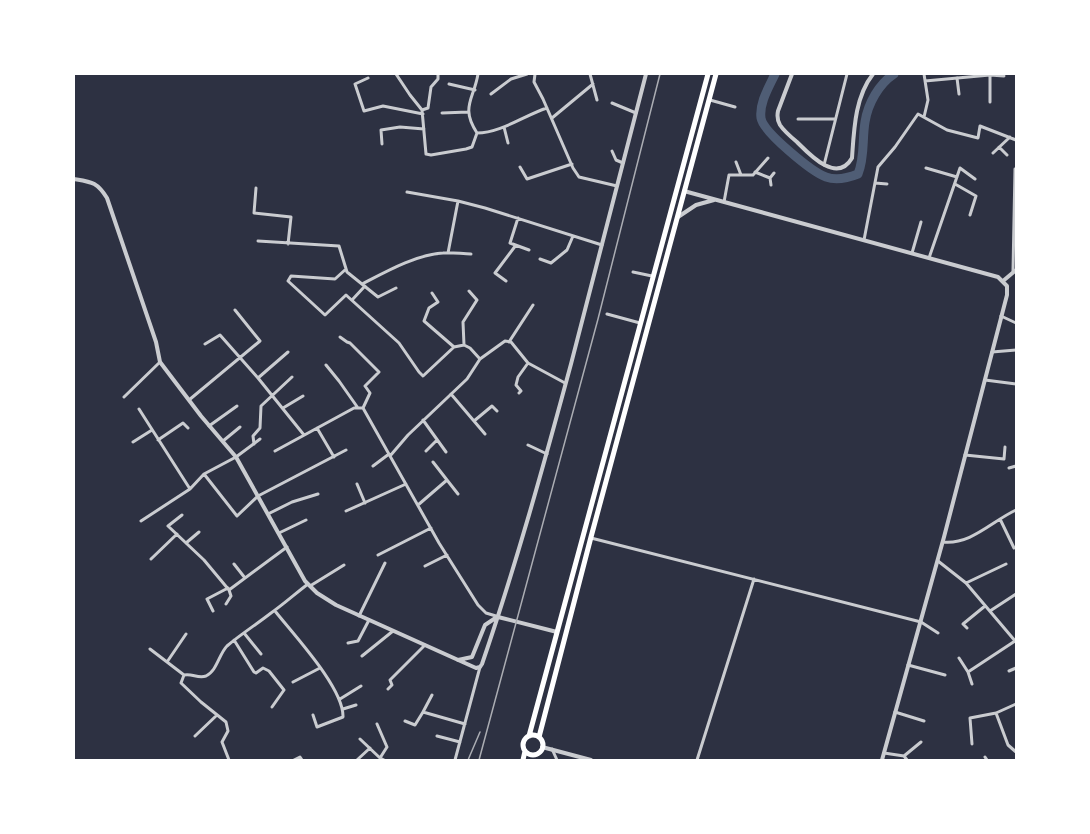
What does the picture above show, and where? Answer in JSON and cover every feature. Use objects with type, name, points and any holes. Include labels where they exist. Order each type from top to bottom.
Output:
[{"type":"main road","points":[[523,760],[525,751],[523,743],[529,736],[708,74]]},
{"type":"main road","points":[[538,737],[716,74]]},
{"type":"main road","points":[[624,382],[631,385]]},
{"type":"main road","points":[[525,751],[533,758],[542,747],[538,737],[529,736]]},
{"type":"street","points":[[396,74],[423,112],[426,154],[431,155],[472,147],[477,133],[468,112],[478,74]]},
{"type":"street","points":[[368,78],[355,84],[364,111],[383,106],[423,112],[428,108],[431,87],[438,79],[438,74]]},
{"type":"street","points":[[491,94],[511,79],[527,74]]},
{"type":"street","points":[[535,74],[534,82],[579,177],[617,186]]},
{"type":"street","points":[[590,74],[597,100]]},
{"type":"street","points":[[455,760],[480,667],[498,617],[547,454],[646,74]]},
{"type":"street","points":[[792,74],[777,115],[780,125],[815,159],[831,167],[844,167],[852,158],[855,118],[865,87],[873,74]]},
{"type":"street","points":[[824,165],[847,74]]},
{"type":"street","points":[[924,74],[928,100],[924,117]]},
{"type":"street","points":[[925,81],[990,75],[1004,76]]},
{"type":"street","points":[[990,75],[990,102]]},
{"type":"street","points":[[957,78],[958,94]]},
{"type":"street","points":[[449,84],[475,90]]},
{"type":"street","points":[[552,118],[593,84]]},
{"type":"street","points":[[709,99],[735,107]]},
{"type":"street","points":[[612,103],[636,113]]},
{"type":"street","points":[[477,133],[504,128],[531,113],[547,108]]},
{"type":"street","points":[[442,113],[468,112]]},
{"type":"street","points":[[864,240],[878,167],[918,114],[947,130],[978,138],[981,126],[1017,140]]},
{"type":"street","points":[[798,119],[835,119]]},
{"type":"street","points":[[382,144],[381,130],[400,127],[424,129]]},
{"type":"street","points":[[504,128],[508,143]]},
{"type":"street","points":[[993,153],[1010,137]]},
{"type":"street","points":[[999,147],[1007,155]]},
{"type":"street","points":[[612,151],[616,160],[623,163]]},
{"type":"street","points":[[724,202],[729,175],[753,175],[768,158]]},
{"type":"street","points":[[736,162],[741,175]]},
{"type":"street","points":[[520,167],[527,179],[572,164]]},
{"type":"street","points":[[926,168],[957,177]]},
{"type":"street","points":[[929,258],[960,168],[975,179]]},
{"type":"street","points":[[1003,281],[1015,272],[1015,169]]},
{"type":"street","points":[[755,172],[770,178]]},
{"type":"street","points":[[771,184],[770,178],[774,173]]},
{"type":"street","points":[[74,179],[100,186],[107,198],[156,342],[160,362],[236,457],[309,585],[336,605],[369,621],[476,668],[480,667]]},
{"type":"street","points":[[875,183],[887,184]]},
{"type":"street","points":[[955,184],[976,196],[970,215]]},
{"type":"street","points":[[256,188],[254,213],[291,217],[288,244]]},
{"type":"street","points":[[684,191],[998,276],[1007,286],[1007,295],[938,561],[882,760]]},
{"type":"street","points":[[407,192],[458,201],[602,245]]},
{"type":"street","points":[[677,218],[696,205],[718,200]]},
{"type":"street","points":[[448,253],[458,201]]},
{"type":"street","points":[[518,218],[510,243],[529,250]]},
{"type":"street","points":[[912,253],[921,222]]},
{"type":"street","points":[[540,259],[551,263],[567,250],[573,236]]},
{"type":"street","points":[[258,241],[339,246],[347,272],[378,297],[396,288]]},
{"type":"street","points":[[506,281],[495,273],[516,245]]},
{"type":"street","points":[[352,300],[363,285],[402,264],[423,257],[448,253],[471,254]]},
{"type":"street","points":[[346,269],[335,279],[291,276],[288,281],[325,315],[345,295],[399,343],[423,376],[454,347],[464,345],[480,359]]},
{"type":"street","points":[[633,272],[653,276]]},
{"type":"street","points":[[464,345],[463,322],[477,300],[469,291]]},
{"type":"street","points":[[432,293],[438,302],[429,308],[424,321],[454,347]]},
{"type":"street","points":[[509,342],[533,305]]},
{"type":"street","points":[[189,400],[260,340],[235,310]]},
{"type":"street","points":[[608,314],[640,323]]},
{"type":"street","points":[[1001,316],[1017,323]]},
{"type":"street","points":[[205,344],[220,335],[272,394],[304,435]]},
{"type":"street","points":[[340,337],[350,343],[379,372],[365,386],[370,393],[363,408]]},
{"type":"street","points":[[373,466],[390,455],[467,379],[480,359],[505,341],[511,342],[528,363],[566,383]]},
{"type":"street","points":[[992,352],[1017,350]]},
{"type":"street","points":[[258,378],[288,352]]},
{"type":"street","points":[[124,398],[160,362]]},
{"type":"street","points":[[519,393],[521,391],[516,385],[518,377],[528,363]]},
{"type":"street","points":[[326,365],[358,408]]},
{"type":"street","points":[[254,444],[253,436],[260,428],[261,406],[292,377]]},
{"type":"street","points":[[985,380],[1017,384]]},
{"type":"street","points":[[451,394],[485,434]]},
{"type":"street","points":[[283,408],[303,396]]},
{"type":"street","points":[[209,426],[237,406]]},
{"type":"street","points":[[474,421],[492,406],[497,411]]},
{"type":"street","points":[[275,451],[354,408],[363,408]]},
{"type":"street","points":[[363,408],[478,605],[486,614],[557,632]]},
{"type":"street","points":[[139,409],[190,489]]},
{"type":"street","points":[[423,420],[446,452]]},
{"type":"street","points":[[158,440],[183,423],[188,428]]},
{"type":"street","points":[[223,441],[240,426]]},
{"type":"street","points":[[317,428],[334,457]]},
{"type":"street","points":[[133,442],[152,430]]},
{"type":"street","points":[[141,521],[190,489],[204,474],[236,457],[260,439]]},
{"type":"street","points":[[426,451],[437,440]]},
{"type":"street","points":[[528,445],[547,454]]},
{"type":"street","points":[[965,455],[1004,459],[1005,447]]},
{"type":"street","points":[[204,474],[237,516],[258,496],[346,450]]},
{"type":"street","points":[[433,462],[458,494]]},
{"type":"street","points":[[1009,468],[1017,466]]},
{"type":"street","points":[[418,505],[447,480]]},
{"type":"street","points":[[357,484],[365,502]]},
{"type":"street","points":[[346,511],[406,484]]},
{"type":"street","points":[[268,514],[292,502],[318,494]]},
{"type":"street","points":[[943,542],[963,541],[1017,510]]},
{"type":"street","points":[[182,515],[168,526],[204,560],[228,589],[231,596],[225,604]]},
{"type":"street","points":[[1000,519],[1014,548]]},
{"type":"street","points":[[279,533],[306,520]]},
{"type":"street","points":[[378,555],[431,528]]},
{"type":"street","points":[[186,543],[199,532]]},
{"type":"street","points":[[151,559],[177,534]]},
{"type":"street","points":[[591,537],[921,622],[938,633]]},
{"type":"street","points":[[213,611],[207,599],[245,578],[287,547]]},
{"type":"street","points":[[425,566],[447,555]]},
{"type":"street","points":[[938,561],[966,584],[1016,642],[968,672]]},
{"type":"street","points":[[359,616],[385,563]]},
{"type":"street","points":[[234,564],[245,578]]},
{"type":"street","points":[[966,584],[1006,564]]},
{"type":"street","points":[[184,675],[189,673],[198,677],[207,675],[214,668],[222,651],[234,640],[309,585],[344,566]]},
{"type":"street","points":[[697,760],[754,579]]},
{"type":"street","points":[[990,611],[1017,594]]},
{"type":"street","points":[[967,628],[963,624],[985,606]]},
{"type":"street","points":[[274,611],[314,659],[340,699],[343,717],[317,727],[313,715]]},
{"type":"street","points":[[458,660],[472,657],[485,625],[498,617]]},
{"type":"street","points":[[348,643],[358,641],[369,621]]},
{"type":"street","points":[[362,656],[393,631]]},
{"type":"street","points":[[244,633],[261,654]]},
{"type":"street","points":[[167,662],[186,634]]},
{"type":"street","points":[[234,640],[254,672],[263,668],[269,671],[284,690],[272,707]]},
{"type":"street","points":[[388,689],[392,685],[390,680],[425,645]]},
{"type":"street","points":[[150,649],[184,675]]},
{"type":"street","points":[[959,658],[972,684]]},
{"type":"street","points":[[908,665],[945,675]]},
{"type":"street","points":[[293,682],[320,668]]},
{"type":"street","points":[[1009,671],[1017,668]]},
{"type":"street","points":[[184,675],[181,683],[226,722],[228,730],[222,742],[229,760]]},
{"type":"street","points":[[340,699],[361,686]]},
{"type":"street","points":[[405,721],[415,726],[432,695]]},
{"type":"street","points":[[972,744],[970,718],[996,713],[1017,704]]},
{"type":"street","points":[[343,709],[356,705]]},
{"type":"street","points":[[424,711],[465,724]]},
{"type":"street","points":[[896,712],[924,721]]},
{"type":"street","points":[[996,713],[1008,745],[1017,752]]},
{"type":"street","points":[[195,736],[217,715]]},
{"type":"street","points":[[360,739],[382,759],[387,747],[377,724]]},
{"type":"street","points":[[437,736],[460,742]]},
{"type":"street","points":[[904,756],[921,742]]},
{"type":"street","points":[[542,747],[591,760]]},
{"type":"street","points":[[357,760],[369,748]]},
{"type":"street","points":[[552,750],[557,760]]},
{"type":"street","points":[[884,753],[904,756],[907,760]]},
{"type":"street","points":[[294,760],[300,757],[302,760]]},
{"type":"waterway","points":[[775,74],[762,107],[761,118],[764,124],[779,142],[810,168],[826,177],[838,179],[858,174],[862,161],[865,122],[869,108],[879,89],[894,74]]},
{"type":"railway","points":[[479,760],[598,319],[660,74]]},
{"type":"railway","points":[[468,760],[480,732]]}]
